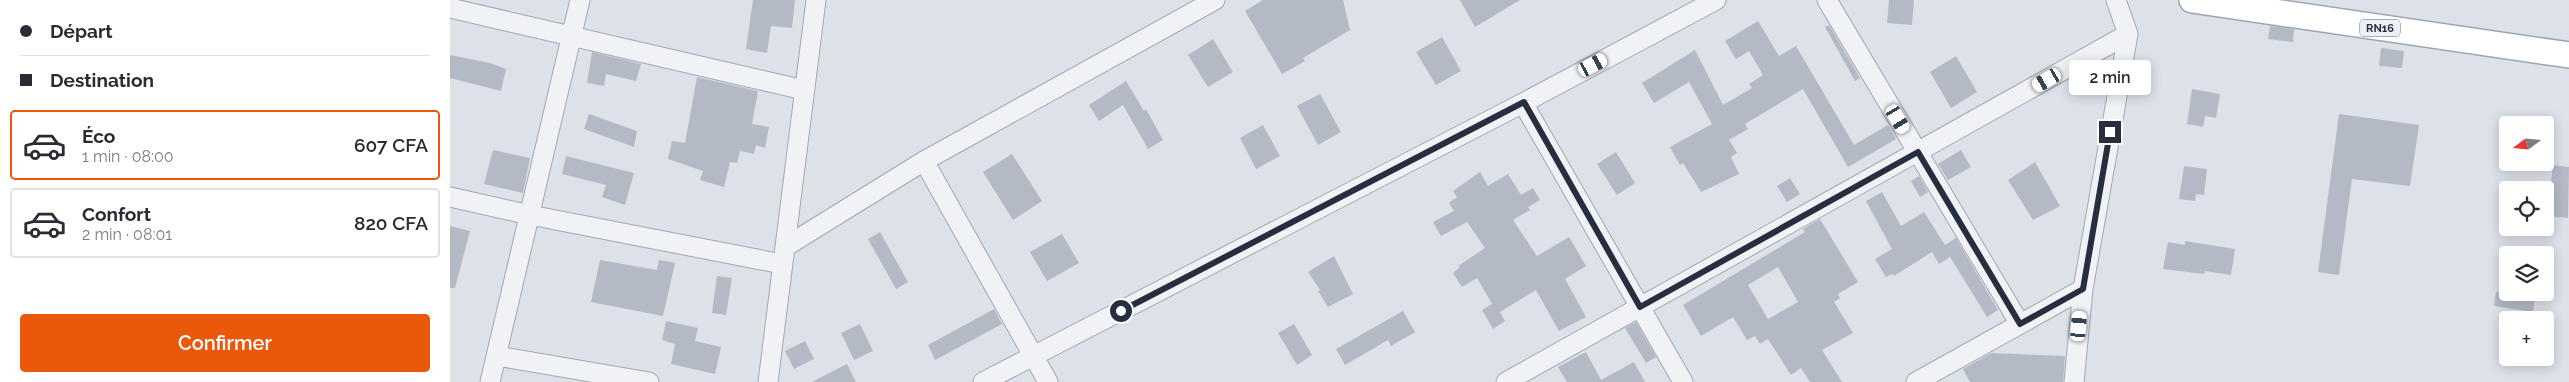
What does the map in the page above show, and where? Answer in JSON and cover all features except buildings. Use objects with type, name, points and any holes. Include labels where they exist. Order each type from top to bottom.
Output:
[{"type":"main road","name":"RN16","points":[[2192,0],[2569,55]]},
{"type":"street","points":[[490,382],[580,0]]},
{"type":"street","points":[[768,382],[816,0]]},
{"type":"street","points":[[450,197],[530,215],[783,255],[924,161],[1215,0]]},
{"type":"street","points":[[983,382],[1524,102],[1716,0]]},
{"type":"street","points":[[1827,0],[2020,324]]},
{"type":"street","points":[[2074,382],[2083,289],[2128,34],[2116,0]]},
{"type":"street","points":[[450,8],[804,90]]},
{"type":"street","points":[[1506,382],[2128,34]]},
{"type":"street","points":[[1524,102],[1683,382]]},
{"type":"street","points":[[924,161],[1048,382]]},
{"type":"street","points":[[1916,382],[2083,289]]},
{"type":"street","points":[[497,356],[649,382]]},
{"type":"route","points":[[1121,311],[1524,102],[1640,307],[1918,152],[2020,324],[2083,289],[2110,132]]}]
